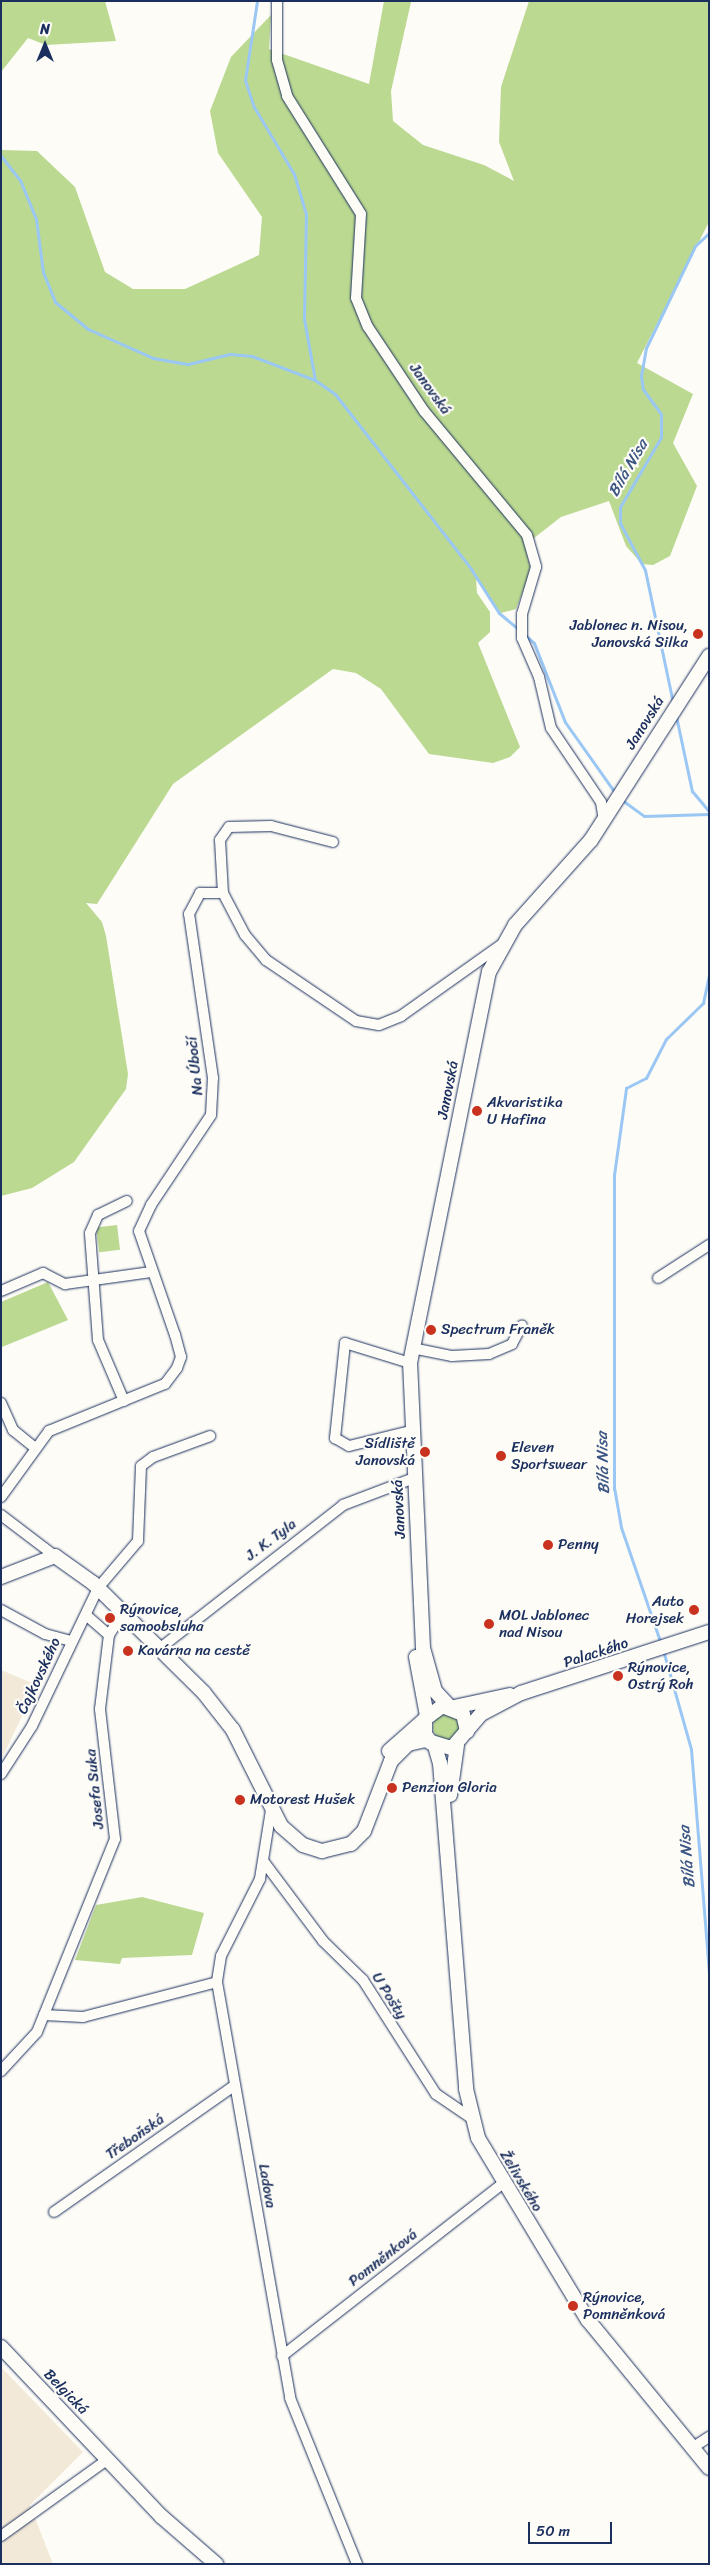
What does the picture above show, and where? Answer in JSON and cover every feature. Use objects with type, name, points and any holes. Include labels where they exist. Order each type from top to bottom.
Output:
[{"type":"street","name":"Janovská","points":[[277,1],[277,38],[287,96],[361,214],[356,298],[368,327],[424,411],[514,514],[535,553],[535,576],[522,614],[522,638],[539,677],[546,717],[563,749],[607,811]]},
{"type":"street","name":"Janovská","points":[[451,1706],[435,1692],[426,1665],[420,1598],[411,1431],[410,1364],[489,972],[501,945],[573,863],[623,790],[709,656]]},
{"type":"street","points":[[333,842],[271,826],[229,827],[220,840],[223,893],[245,935],[266,960],[356,1021],[369,1025],[401,1016],[501,945]]},
{"type":"street","name":"Na Úbočí","points":[[1,1497],[49,1431],[165,1384],[181,1357],[140,1243],[142,1225],[211,1115],[214,1095],[190,906],[200,893],[223,893]]},
{"type":"street","points":[[124,1401],[98,1340],[93,1282],[92,1224],[98,1215],[128,1201]]},
{"type":"street","points":[[658,1278],[709,1245]]},
{"type":"street","points":[[1,1291],[44,1273],[62,1284],[93,1282],[150,1272]]},
{"type":"street","points":[[412,1348],[452,1356],[489,1354],[512,1344],[522,1325]]},
{"type":"street","points":[[410,1364],[345,1343],[335,1438],[349,1446],[411,1431]]},
{"type":"street","points":[[1,1403],[12,1430],[35,1448]]},
{"type":"street","name":"Čajkovského","points":[[1,1774],[32,1726],[98,1588],[138,1541],[140,1466],[152,1457],[197,1443],[210,1436]]},
{"type":"street","name":"J. K. Tyla","points":[[160,1649],[343,1505],[414,1478]]},
{"type":"street","points":[[1,1515],[98,1588],[204,1693],[233,1730],[270,1810],[303,1845],[336,1851],[364,1831],[394,1744],[426,1717],[451,1706],[463,1714],[467,1732],[457,1745],[433,1744],[422,1740],[402,1747],[382,1780]]},
{"type":"street","points":[[1,1577],[55,1556]]},
{"type":"street","name":"Janovská","points":[[420,1598],[416,1658],[426,1717]]},
{"type":"street","points":[[1,1610],[45,1634],[72,1641]]},
{"type":"street","name":"Josefa Suka","points":[[1,2071],[36,2032],[115,1839],[100,1708],[109,1635],[123,1613]]},
{"type":"street","points":[[86,1615],[109,1635]]},
{"type":"street","name":"Palackého","points":[[451,1706],[520,1694],[709,1632]]},
{"type":"street","name":"Palackého","points":[[467,1732],[481,1714],[520,1694]]},
{"type":"street","points":[[426,1717],[425,1734],[433,1744]]},
{"type":"street","name":"Želivského","points":[[433,1744],[448,1854],[471,2118],[502,2184],[588,2320],[695,2446],[709,2468]]},
{"type":"street","name":"Želivského","points":[[448,1854],[457,1745]]},
{"type":"street","name":"Ladova","points":[[270,1810],[264,1862],[221,1956],[217,1982],[290,2398],[357,2564]]},
{"type":"street","name":"U Pošty","points":[[264,1862],[323,1940],[363,1980],[436,2094],[471,2118]]},
{"type":"street","points":[[44,2015],[83,2017],[217,1982]]},
{"type":"street","name":"Třeboňská","points":[[54,2212],[234,2086]]},
{"type":"street","name":"Pomněnková","points":[[282,2356],[502,2184]]},
{"type":"street","name":"Belgická","points":[[1,2348],[162,2517],[216,2564]]},
{"type":"street","points":[[695,2446],[709,2437]]},
{"type":"street","points":[[1,2536],[108,2459]]},
{"type":"shaded area","points":[[1,1670],[37,1685],[1,1760]]},
{"type":"shaded area","points":[[1,2367],[83,2452],[30,2505],[53,2564],[1,2564]]},
{"type":"green space","points":[[1,1],[105,1],[116,41],[46,45],[28,38],[1,72]]},
{"type":"green space","points":[[384,1],[411,2],[391,91],[393,121],[423,145],[484,165],[514,181],[499,142],[501,87],[529,1],[709,1],[709,222],[637,363],[693,394],[673,443],[697,486],[670,556],[653,565],[642,564],[626,546],[609,501],[561,517],[525,545],[531,570],[516,609],[501,613],[476,578],[477,593],[490,612],[490,632],[478,643],[520,747],[510,757],[493,763],[429,754],[381,689],[356,673],[333,669],[173,784],[97,904],[86,903],[102,922],[106,936],[128,1074],[126,1089],[74,1162],[32,1188],[1,1196],[1,150],[37,151],[75,187],[105,272],[133,289],[185,289],[259,255],[262,217],[218,153],[210,111],[231,57],[271,15],[269,49],[369,84]]},
{"type":"green space","points":[[117,1225],[120,1250],[99,1252],[96,1228]]},
{"type":"green space","points":[[48,1282],[68,1320],[2,1347],[1,1302]]},
{"type":"green space","points":[[446,1714],[455,1718],[459,1727],[455,1736],[446,1740],[437,1736],[433,1727],[437,1718]]},
{"type":"green space","points":[[142,1897],[204,1913],[192,1955],[122,1958],[120,1964],[75,1960],[96,1905]]},
{"type":"waterway","points":[[257,1],[245,80],[254,107],[294,174],[306,214],[304,319],[315,380]]},
{"type":"waterway","points":[[1,156],[20,180],[36,219],[43,272],[55,302],[88,329],[153,358],[188,364],[230,354],[252,356],[315,380],[335,394],[471,569],[499,613],[519,630]]},
{"type":"waterway","name":"Bílá Nisa","points":[[673,703],[645,570],[620,523],[620,507],[661,437],[661,414],[643,389],[641,376],[646,348],[695,246],[709,233]]},
{"type":"waterway","points":[[524,634],[534,643],[565,722],[616,794]]},
{"type":"waterway","name":"Bílá Nisa","points":[[676,716],[692,791],[709,811]]},
{"type":"waterway","points":[[622,800],[644,816],[709,814]]},
{"type":"waterway","name":"Bílá Nisa","points":[[661,1644],[621,1527],[614,1489],[614,1175],[626,1088],[646,1078],[666,1039],[703,1003],[709,974]]},
{"type":"waterway","name":"Bílá Nisa","points":[[663,1650],[691,1749],[709,1975]]},
{"type":"place","name":"Jablonec n. Nisou, Janovská Silka","points":[[698,634]]},
{"type":"place","name":"Akvaristika U Hafina","points":[[477,1111]]},
{"type":"place","name":"Spectrum Franěk","points":[[431,1330]]},
{"type":"place","name":"Sídliště Janovská","points":[[425,1452]]},
{"type":"place","name":"Eleven Sportswear","points":[[501,1456]]},
{"type":"place","name":"Penny","points":[[548,1545]]},
{"type":"place","name":"Auto Horejsek","points":[[694,1610]]},
{"type":"place","name":"Rýnovice, samoobsluha","points":[[110,1618]]},
{"type":"place","name":"MOL Jablonec nad Nisou","points":[[489,1624]]},
{"type":"place","name":"Kavárna na cestě","points":[[128,1651]]},
{"type":"place","name":"Rýnovice, Ostrý Roh","points":[[618,1676]]},
{"type":"place","name":"Penzion Gloria","points":[[392,1788]]},
{"type":"place","name":"Motorest Hušek","points":[[240,1800]]},
{"type":"place","name":"Rýnovice, Pomněnková","points":[[573,2306]]}]
